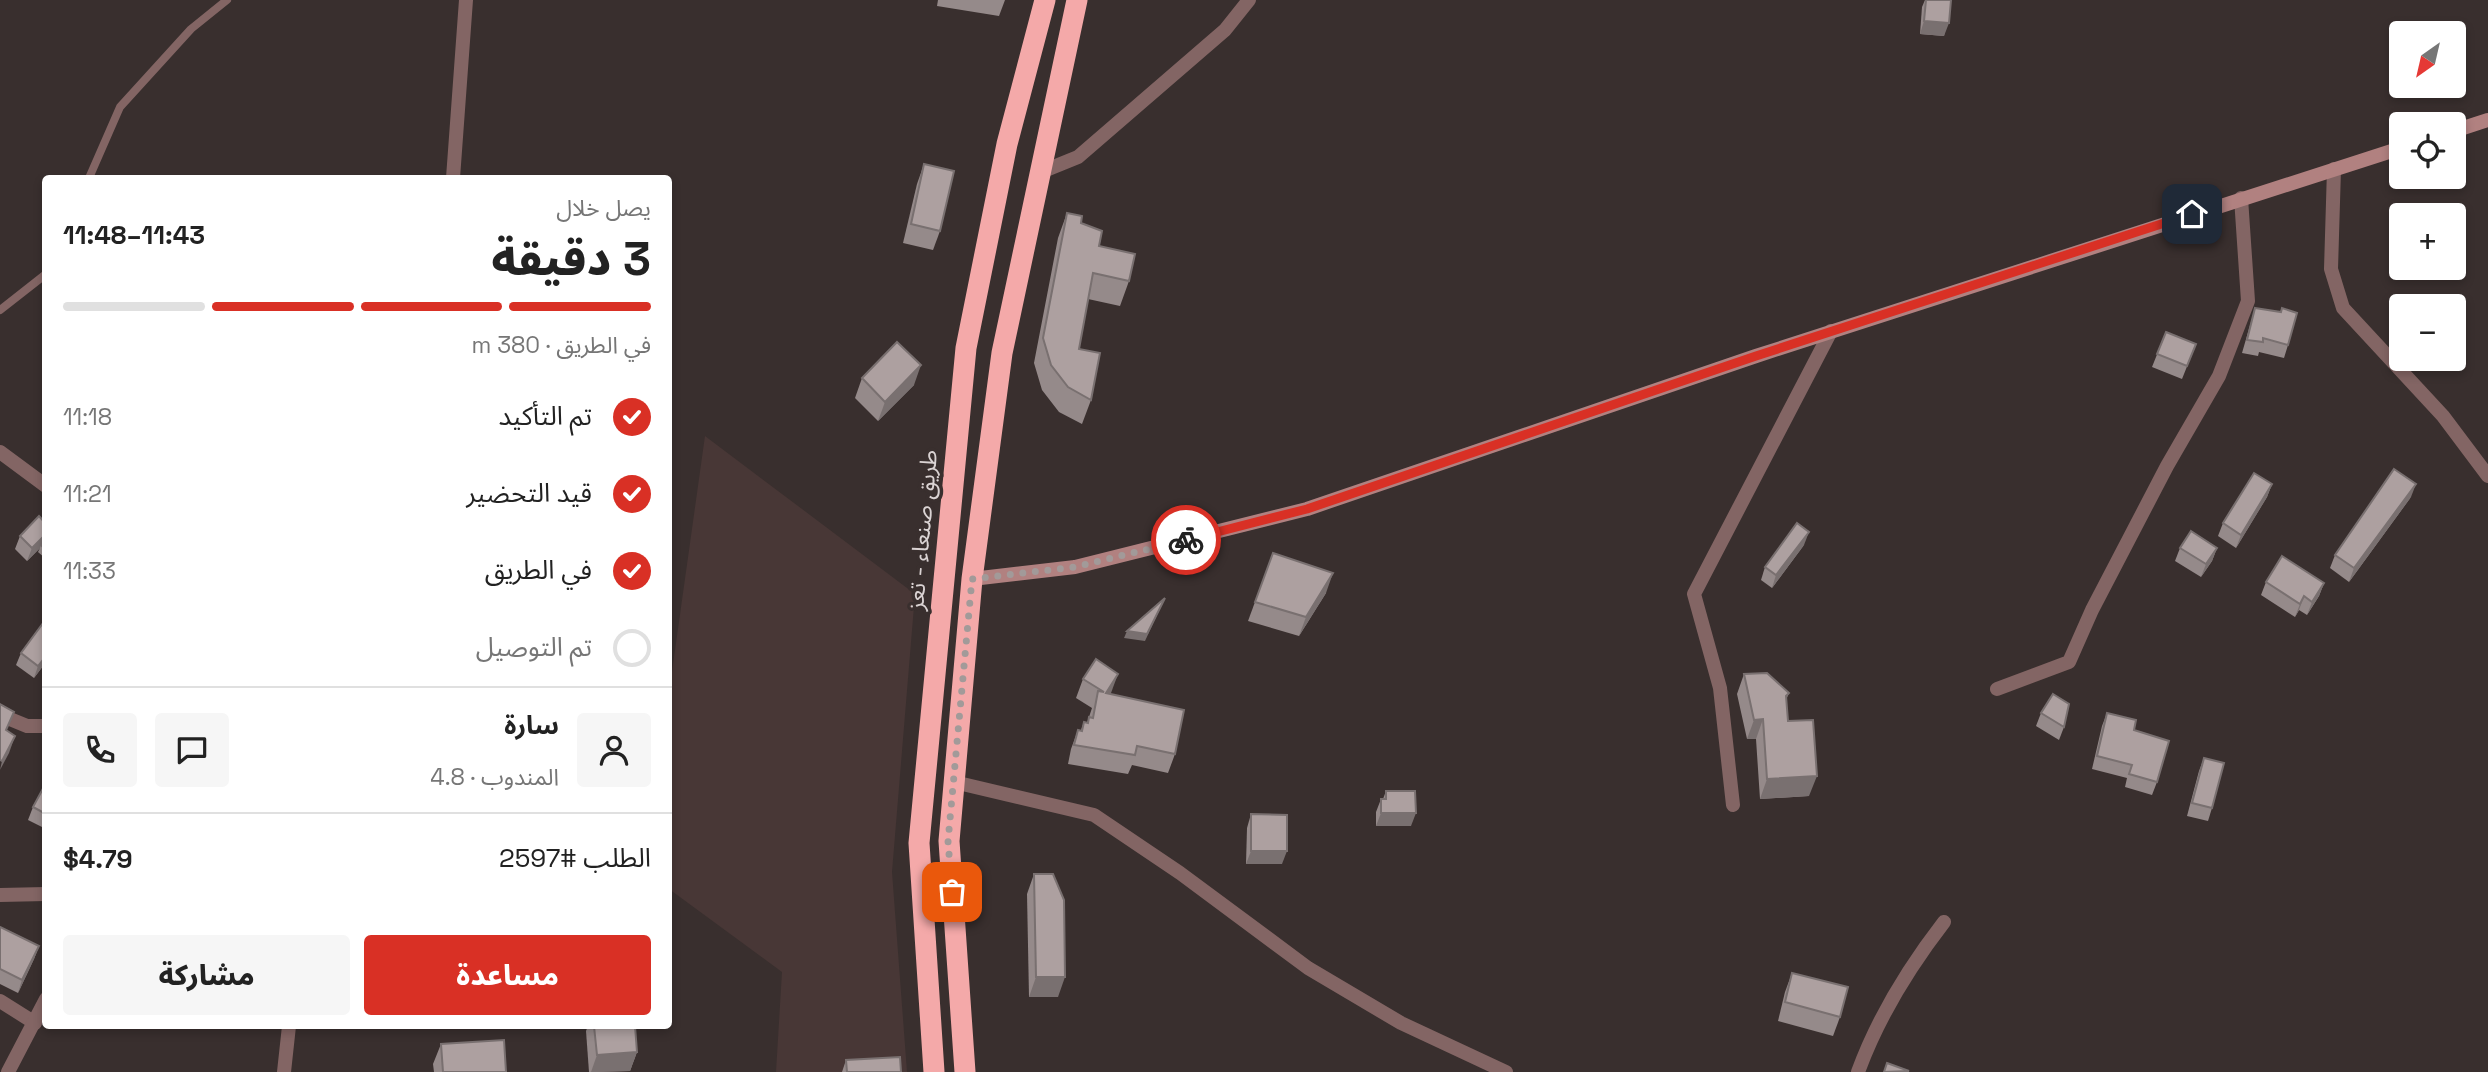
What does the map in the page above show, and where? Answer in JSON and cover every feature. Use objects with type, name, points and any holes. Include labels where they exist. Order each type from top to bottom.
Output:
[{"type":"highway","name":"طريق صنعاء - تعز","points":[[934,1072],[919,843],[966,348],[1007,144],[1045,0]]},
{"type":"highway","points":[[965,1072],[948,841],[972,579],[1002,353],[1077,0]]},
{"type":"street","points":[[453,175],[466,0]]},
{"type":"street","points":[[1041,172],[1078,157],[1226,30],[1249,0]]},
{"type":"street","points":[[2466,127],[2488,120]]},
{"type":"street","points":[[972,579],[1075,567],[1307,509],[1832,331],[2389,152]]},
{"type":"street","points":[[2334,169],[2331,269],[2343,308],[2443,416],[2488,476]]},
{"type":"street","points":[[1997,689],[2069,662],[2098,598],[2219,376],[2248,301],[2241,198]]},
{"type":"street","points":[[1733,805],[1720,688],[1695,594],[1832,331]]},
{"type":"street","points":[[0,452],[42,483]]},
{"type":"street","points":[[0,715],[27,726],[42,726]]},
{"type":"street","points":[[954,782],[1094,814],[1180,873],[1308,968],[1401,1023],[1506,1072]]},
{"type":"street","points":[[0,895],[42,894]]},
{"type":"street","points":[[1858,1072],[1868,1045],[1929,941],[1944,922]]},
{"type":"street","points":[[0,1001],[35,1023]]},
{"type":"street","points":[[8,1072],[42,1008]]},
{"type":"street","points":[[284,1072],[289,1029]]},
{"type":"lane","points":[[90,175],[120,107],[191,29],[227,0]]},
{"type":"lane","points":[[0,310],[42,277]]},
{"type":"shaded area","points":[[705,436],[915,594],[892,872],[907,1072],[776,1072],[782,972],[672,891],[672,672]]},
{"type":"building","points":[[1926,0],[1951,0],[1949,23],[1924,21]]},
{"type":"building","points":[[924,164],[954,171],[940,231],[911,224]]},
{"type":"building","points":[[1067,213],[1082,216],[1081,223],[1102,231],[1099,246],[1135,254],[1129,281],[1093,273],[1079,349],[1100,353],[1091,400],[1068,387],[1051,365],[1043,338]]},
{"type":"building","points":[[2255,308],[2281,312],[2282,308],[2297,313],[2288,345],[2263,338],[2263,342],[2247,340]]},
{"type":"building","points":[[2166,332],[2196,344],[2187,366],[2157,354]]},
{"type":"building","points":[[897,342],[921,365],[885,402],[862,378]]},
{"type":"building","points":[[2394,469],[2416,484],[2354,568],[2335,555]]},
{"type":"building","points":[[2254,473],[2272,484],[2241,535],[2223,523]]},
{"type":"building","points":[[39,516],[42,519],[42,538],[32,548],[20,536]]},
{"type":"building","points":[[1797,523],[1809,532],[1776,575],[1765,567]]},
{"type":"building","points":[[2191,531],[2217,548],[2206,564],[2180,548]]},
{"type":"building","points":[[1273,553],[1333,573],[1306,617],[1255,602]]},
{"type":"building","points":[[2282,556],[2324,583],[2312,602],[2304,596],[2300,604],[2266,582]]},
{"type":"building","points":[[1165,598],[1147,634],[1127,631]]},
{"type":"building","points":[[42,624],[42,661],[38,666],[21,653]]},
{"type":"building","points":[[1096,659],[1118,674],[1106,693],[1184,710],[1175,754],[1137,746],[1135,755],[1074,745],[1078,730],[1082,731],[1084,722],[1088,723],[1089,717],[1093,718],[1098,691],[1104,692],[1083,679]]},
{"type":"building","points":[[1767,673],[1789,693],[1786,696],[1788,721],[1813,720],[1817,776],[1767,779],[1763,719],[1754,720],[1744,674]]},
{"type":"building","points":[[2053,694],[2069,704],[2064,727],[2041,713]]},
{"type":"building","points":[[0,704],[14,712],[6,730],[15,736],[2,761],[0,760]]},
{"type":"building","points":[[2107,713],[2136,720],[2134,730],[2169,741],[2157,782],[2129,774],[2132,765],[2097,756]]},
{"type":"building","points":[[2204,758],[2224,763],[2212,808],[2192,803]]},
{"type":"building","points":[[42,790],[42,812],[33,807]]},
{"type":"building","points":[[1386,791],[1415,791],[1416,813],[1381,813],[1381,799],[1386,799]]},
{"type":"building","points":[[1251,814],[1287,815],[1287,851],[1251,851]]},
{"type":"building","points":[[1034,874],[1053,874],[1064,900],[1065,977],[1036,977]]},
{"type":"building","points":[[0,927],[39,946],[22,980],[0,969]]},
{"type":"building","points":[[1792,973],[1848,987],[1840,1017],[1785,1002]]},
{"type":"building","points":[[594,1029],[635,1029],[637,1052],[597,1055]]},
{"type":"building","points":[[504,1040],[506,1072],[443,1072],[441,1044]]},
{"type":"building","points":[[900,1057],[901,1072],[847,1072],[846,1060]]},
{"type":"building","points":[[1887,1063],[1909,1071],[1884,1072]]},
{"type":"way so far","points":[[952,892],[948,841],[972,579],[1075,567],[1186,540]]},
{"type":"route","points":[[1186,540],[1307,509],[1756,356],[2192,214]]}]
